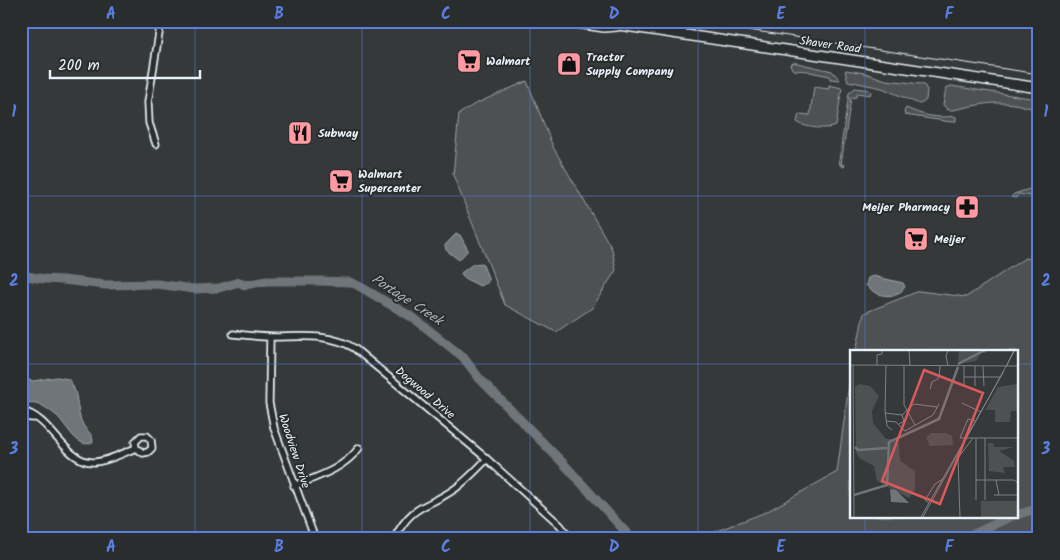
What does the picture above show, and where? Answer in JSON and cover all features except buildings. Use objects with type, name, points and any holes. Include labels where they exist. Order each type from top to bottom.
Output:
[{"type":"main road","name":"Shaver Road","points":[[563,21],[604,27],[619,25]]},
{"type":"main road","name":"Shaver Road","points":[[610,21],[619,25],[1039,88]]},
{"type":"street","points":[[156,144],[149,123],[148,102],[161,21]]},
{"type":"street","name":"Dogwood Drive","points":[[233,334],[270,337],[325,337],[344,342],[374,364],[487,459],[560,525],[571,539]]},
{"type":"street","name":"Woodview Drive","points":[[270,337],[269,403],[271,417],[312,538]]},
{"type":"street","points":[[21,411],[28,412],[43,422],[77,458],[95,462],[136,448]]},
{"type":"street","points":[[21,417],[36,418]]},
{"type":"street","points":[[294,486],[336,469],[352,458],[360,448]]},
{"type":"street","points":[[394,539],[404,522],[415,510],[455,489],[487,459]]},
{"type":"shaded area","points":[[793,62],[832,71],[840,80],[830,79],[830,76],[809,71],[793,70],[790,65]]},
{"type":"shaded area","points":[[846,70],[865,73],[886,80],[924,85],[927,90],[926,100],[919,104],[882,88],[848,81]]},
{"type":"shaded area","points":[[527,81],[553,147],[612,249],[616,270],[592,308],[556,332],[505,305],[453,175],[459,114],[473,105]]},
{"type":"shaded area","points":[[829,85],[842,88],[836,126],[816,128],[797,122],[799,114],[810,115],[814,87],[829,89]]},
{"type":"shaded area","points":[[951,86],[1039,99],[1039,111],[1006,103],[976,105],[948,110],[943,105],[946,88]]},
{"type":"shaded area","points":[[855,88],[871,92],[870,95],[857,93],[856,97],[851,98],[841,164],[845,165],[844,167],[840,165],[839,160],[849,93]]},
{"type":"shaded area","points":[[906,108],[929,116],[954,116],[956,121],[951,122],[905,115]]},
{"type":"shaded area","points":[[1039,186],[1039,197],[1018,194],[1016,198],[1011,197],[1014,194]]},
{"type":"shaded area","points":[[456,234],[460,235],[468,250],[459,260],[446,250],[445,245]]},
{"type":"shaded area","points":[[1025,258],[1039,261],[1039,539],[696,539],[766,512],[837,472],[850,377],[850,518],[1018,518],[1018,350],[856,350],[864,313],[919,291],[966,297]]},
{"type":"shaded area","points":[[482,263],[489,280],[487,283],[480,286],[464,278],[461,273],[473,264]]},
{"type":"shaded area","points":[[873,276],[903,283],[905,287],[896,294],[879,294],[866,285],[868,278]]},
{"type":"shaded area","points":[[57,377],[68,379],[72,384],[83,425],[91,435],[93,442],[88,444],[82,443],[50,411],[39,404],[21,400],[21,378],[33,381]]},
{"type":"waterway","name":"Portage Creek","points":[[21,275],[105,285],[157,284],[194,289],[219,288],[239,282],[244,285],[267,281],[350,282],[415,319],[463,357],[479,378],[564,464],[632,539]]},
{"type":"waterway","name":"Portage Creek","points":[[1018,514],[1039,508]]},
{"type":"waterway","name":"Portage Creek","points":[[963,539],[1008,518]]},
{"type":"railway","points":[[689,21],[1039,74]]},
{"type":"place","name":"Walmart","points":[[469,61]]},
{"type":"place","name":"Tractor Supply Company","points":[[569,64]]},
{"type":"place","name":"Subway","points":[[300,133]]},
{"type":"place","name":"Walmart Supercenter","points":[[341,181]]},
{"type":"place","name":"Meijer Pharmacy","points":[[967,207]]},
{"type":"place","name":"Meijer","points":[[916,239]]}]
